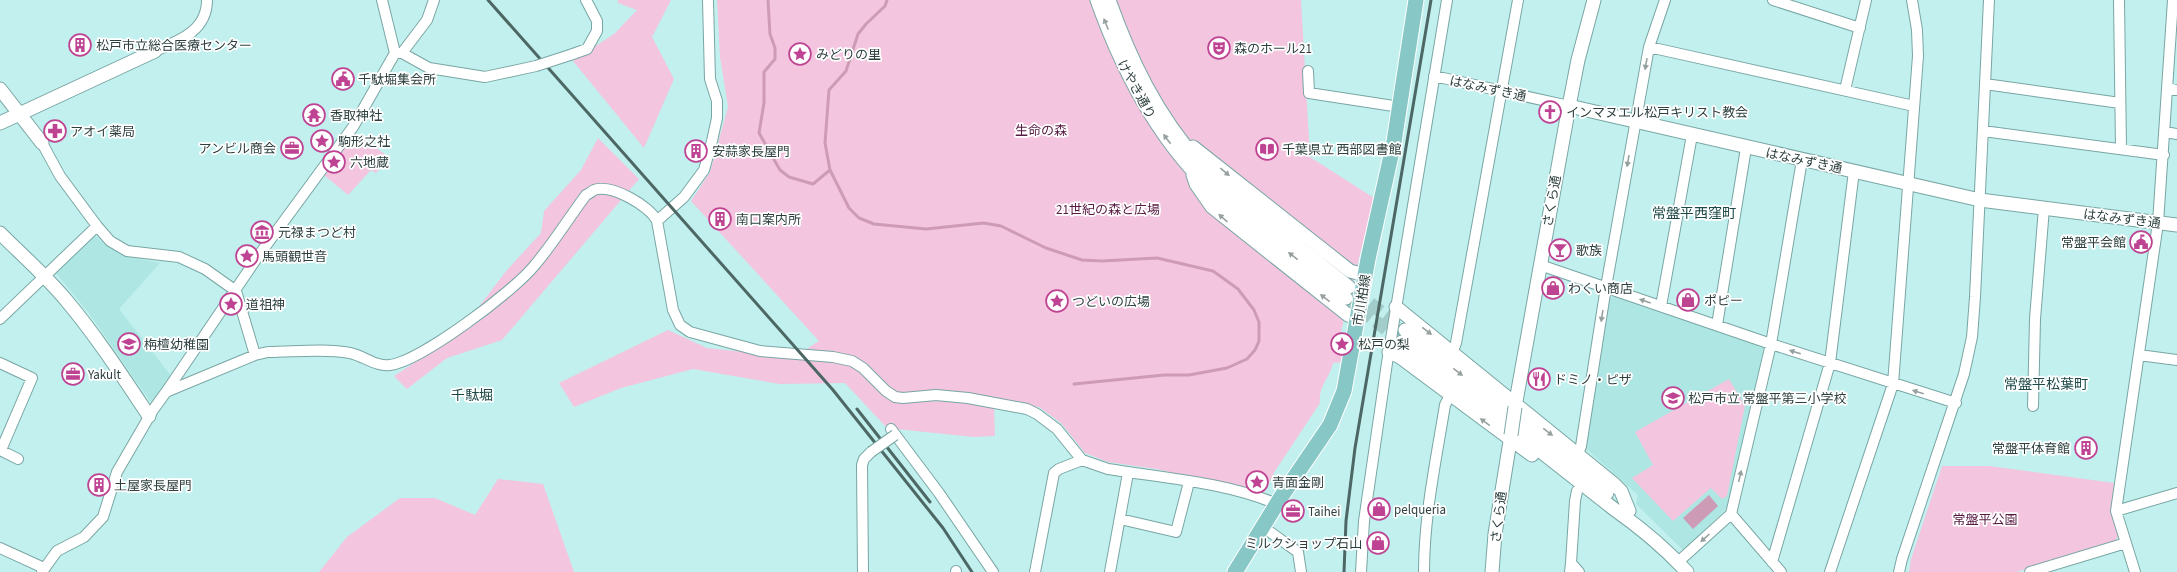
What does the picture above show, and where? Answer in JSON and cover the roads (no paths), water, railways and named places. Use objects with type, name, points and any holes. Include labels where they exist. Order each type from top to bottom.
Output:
[{"type":"main road","name":"市川柏線","points":[[1235,572],[1277,504],[1330,425],[1339,408],[1349,372],[1365,275],[1400,107],[1416,0]]},
{"type":"street","points":[[0,123],[192,33],[203,20],[207,0]]},
{"type":"street","points":[[382,0],[398,53],[429,68],[485,77],[536,66],[587,49],[597,31],[597,21],[586,0]]},
{"type":"street","points":[[0,548],[43,570],[58,551],[84,537],[103,517],[117,472],[149,416],[353,127],[398,53],[427,20],[434,0]]},
{"type":"street","points":[[657,221],[684,197],[704,170],[712,141],[717,118],[717,102],[710,79],[708,0]]},
{"type":"street","name":"けやき通り","points":[[1097,0],[1114,45],[1134,86],[1158,127],[1196,166]]},
{"type":"street","name":"けやき通り","points":[[1108,0],[1142,79],[1182,141],[1196,166]]},
{"type":"street","points":[[1361,572],[1364,521],[1389,352],[1447,0]]},
{"type":"street","points":[[1453,352],[1456,343],[1518,0]]},
{"type":"street","name":"さくら通","points":[[1492,572],[1496,528],[1510,437],[1540,265],[1578,60],[1594,0]]},
{"type":"street","points":[[1578,455],[1581,446],[1606,287],[1649,47],[1665,0]]},
{"type":"street","points":[[1773,0],[1860,28]]},
{"type":"street","points":[[1845,90],[1866,0]]},
{"type":"street","points":[[1830,572],[1893,384],[1917,50],[1917,30],[1912,0]]},
{"type":"street","points":[[1899,572],[1902,559],[1956,403],[1972,337],[1989,0]]},
{"type":"street","points":[[2119,0],[2120,150]]},
{"type":"street","points":[[2135,572],[2116,511],[2158,223],[2165,132],[2172,89],[2173,0]]},
{"type":"street","points":[[1649,47],[1914,106]]},
{"type":"street","points":[[1308,71],[1310,92],[1400,107]]},
{"type":"street","name":"はなみずき通","points":[[1434,76],[1980,200],[2177,225]]},
{"type":"street","points":[[1985,84],[2120,103]]},
{"type":"street","points":[[0,89],[42,142],[60,176],[96,226],[110,241],[127,251],[179,257],[204,269],[236,291],[255,355]]},
{"type":"street","points":[[1982,131],[2164,155]]},
{"type":"street","points":[[2165,132],[2177,134]]},
{"type":"street","points":[[1661,306],[1692,135]]},
{"type":"street","points":[[1182,141],[1195,148],[1350,271],[1365,275]]},
{"type":"street","points":[[1717,325],[1746,148]]},
{"type":"street","points":[[1678,562],[1731,514],[1770,344],[1802,160]]},
{"type":"street","points":[[1196,166],[1217,196],[1347,292]]},
{"type":"street","points":[[1196,166],[1196,184],[1202,195],[1228,222],[1348,315],[1358,318]]},
{"type":"street","points":[[1772,562],[1830,363],[1854,171]]},
{"type":"street","points":[[166,392],[255,355],[268,352],[350,353],[385,365],[398,364],[416,356],[515,285],[534,267],[586,195],[595,190],[614,191],[632,199],[654,215],[657,221],[673,310],[678,321],[685,329],[760,350],[833,357],[852,361],[863,368],[886,391],[895,397],[903,398],[936,395],[968,398],[1027,409],[1037,414],[1057,429],[1082,460],[1108,470],[1232,489],[1257,496],[1277,504]]},
{"type":"street","points":[[2033,406],[2035,319],[2044,208]]},
{"type":"street","points":[[0,319],[96,226]]},
{"type":"street","points":[[0,233],[44,276],[96,338],[149,416]]},
{"type":"street","points":[[1540,265],[1770,344],[1956,403]]},
{"type":"street","points":[[1396,307],[1453,352],[1515,406],[1622,491],[1629,511]]},
{"type":"street","points":[[1643,530],[1629,511],[1572,463],[1404,336],[1614,510],[1643,530],[1687,572]]},
{"type":"street","points":[[1389,352],[1400,357],[1450,395],[1510,437],[1612,519],[1643,530]]},
{"type":"street","points":[[2139,355],[2177,360]]},
{"type":"street","points":[[0,363],[32,378],[0,450],[18,458]]},
{"type":"street","points":[[1424,572],[1424,546],[1431,486],[1445,405],[1450,395]]},
{"type":"street","points":[[863,572],[862,465],[864,459],[893,432],[939,493],[993,572]]},
{"type":"street","points":[[1035,572],[1054,473],[1082,460]]},
{"type":"street","points":[[1110,572],[1128,473]]},
{"type":"street","points":[[1120,519],[1176,532],[1189,482]]},
{"type":"street","points":[[1577,491],[1575,501],[1571,568],[1579,572]]},
{"type":"street","points":[[2116,511],[2177,493]]},
{"type":"street","points":[[1731,514],[1781,572]]},
{"type":"street","points":[[1263,527],[1298,552],[1301,572]]},
{"type":"street","points":[[2030,572],[2126,543]]},
{"type":"waterway","points":[[768,0],[770,34],[775,48],[775,59],[764,72],[764,103],[759,133],[780,170],[789,177],[813,184],[830,170]]},
{"type":"waterway","points":[[887,0],[885,6],[858,34],[846,71],[829,90],[825,143],[830,170],[849,208],[859,218],[874,224],[926,229],[984,223],[1001,226],[1046,248],[1082,260],[1102,261],[1157,258],[1213,271],[1238,289],[1254,310],[1259,322],[1259,341],[1255,350],[1247,359],[1227,368],[1189,375],[1164,375],[1074,384]]},
{"type":"tunnel","points":[[1355,292],[1405,330]]},
{"type":"tunnel","points":[[1346,298],[1401,341]]},
{"type":"railway","points":[[488,0],[833,390],[943,528],[972,572]]},
{"type":"railway","points":[[1344,572],[1346,521],[1355,448],[1431,0]]},
{"type":"railway","points":[[857,409],[930,502]]},
{"type":"place","name":"松戸市立総合医療センター","points":[[80,45]]},
{"type":"place","name":"森のホール21","points":[[1219,48]]},
{"type":"place","name":"みどりの里","points":[[800,54]]},
{"type":"place","name":"千駄堀集会所","points":[[343,79]]},
{"type":"place","name":"インマヌエル松戸キリスト教会","points":[[1550,112]]},
{"type":"place","name":"香取神社","points":[[314,115]]},
{"type":"place","name":"アオイ薬局","points":[[55,131]]},
{"type":"place","name":"駒形之社","points":[[322,141]]},
{"type":"place","name":"アンビル商会","points":[[292,148]]},
{"type":"place","name":"千葉県立 西部図書館","points":[[1267,149]]},
{"type":"place","name":"安蒜家長屋門","points":[[696,151]]},
{"type":"place","name":"六地蔵","points":[[334,162]]},
{"type":"place","name":"南口案内所","points":[[720,219]]},
{"type":"place","name":"元禄まつど村","points":[[262,232]]},
{"type":"place","name":"常盤平会館","points":[[2141,242]]},
{"type":"place","name":"歌族","points":[[1560,250]]},
{"type":"place","name":"馬頭観世音","points":[[247,256]]},
{"type":"place","name":"わくい商店","points":[[1553,288]]},
{"type":"place","name":"ポピー","points":[[1688,300]]},
{"type":"place","name":"つどいの広場","points":[[1057,301]]},
{"type":"place","name":"道祖神","points":[[231,304]]},
{"type":"place","name":"栴檀幼稚園","points":[[129,344]]},
{"type":"place","name":"松戸の梨","points":[[1342,344]]},
{"type":"place","name":"Yakult","points":[[73,374]]},
{"type":"place","name":"ドミノ・ピザ","points":[[1539,379]]},
{"type":"place","name":"松戸市立 常盤平第三小学校","points":[[1673,398]]},
{"type":"place","name":"常盤平体育館","points":[[2086,448]]},
{"type":"place","name":"青面金剛","points":[[1257,482]]},
{"type":"place","name":"土屋家長屋門","points":[[99,485]]},
{"type":"place","name":"pelqueria","points":[[1379,509]]},
{"type":"place","name":"Taihei","points":[[1293,511]]},
{"type":"place","name":"ミルクショップ石山","points":[[1378,543]]},
{"type":"district","name":"常盤平西窪町","points":[[1694,213]]},
{"type":"district","name":"常盤平松葉町","points":[[2046,384]]},
{"type":"district","name":"千駄堀","points":[[472,395]]},
{"type":"park label","name":"生命の森","points":[[1041,130]]},
{"type":"park label","name":"21世紀の森と広場","points":[[1108,209]]},
{"type":"park label","name":"常盤平公園","points":[[1985,519]]}]
